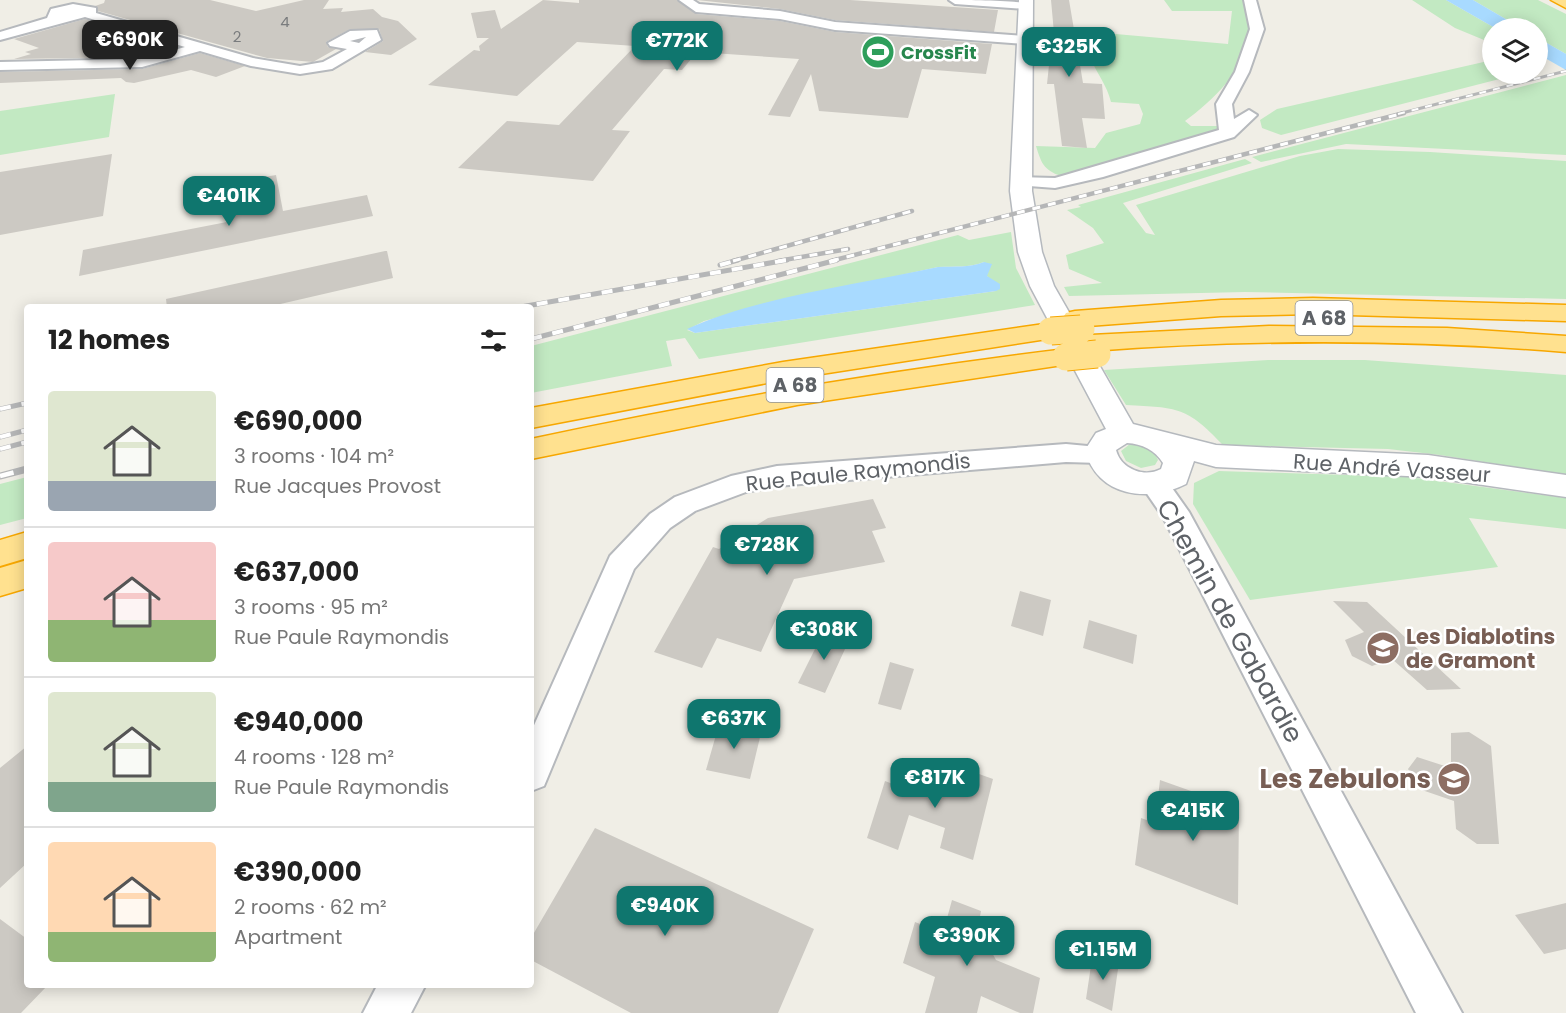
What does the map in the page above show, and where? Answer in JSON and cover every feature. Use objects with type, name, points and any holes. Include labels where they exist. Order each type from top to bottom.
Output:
[{"type":"highway","points":[[1558,0],[1566,4]]},
{"type":"highway","points":[[534,448],[690,414],[881,382],[1071,338],[1221,308],[1313,306],[1566,314]]},
{"type":"highway","name":"A 68","points":[[534,438],[699,402],[1162,321],[1272,317],[1454,322],[1566,332]]},
{"type":"highway","name":"A 68","points":[[534,415],[783,371],[1071,338],[1340,331],[1505,338],[1566,344]]},
{"type":"highway","points":[[1071,338],[1229,345],[1310,344],[1414,347],[1566,360]]},
{"type":"highway","points":[[0,553],[24,546]]},
{"type":"highway","points":[[0,582],[24,575]]},
{"type":"street","points":[[53,0],[73,8],[90,9],[87,14]]},
{"type":"street","points":[[685,0],[696,8],[780,15],[835,26],[1024,40]]},
{"type":"street","points":[[955,0],[1026,2],[1021,181],[1027,237],[1037,274],[1123,433]]},
{"type":"street","points":[[1228,133],[1224,104],[1242,72],[1257,29],[1250,0]]},
{"type":"street","points":[[59,19],[52,16],[73,8]]},
{"type":"street","points":[[0,36],[59,19],[87,14],[251,62],[310,70],[327,66],[361,47]]},
{"type":"street","points":[[0,66],[142,63],[197,48]]},
{"type":"street","points":[[1021,181],[1066,182],[1228,133],[1249,115]]},
{"type":"street","points":[[1123,433],[1147,436],[1162,443],[1176,456],[1166,478],[1136,483],[1119,476],[1103,462],[1100,454],[1106,440],[1123,433]]},
{"type":"street","name":"Rue André Vasseur","points":[[1162,443],[1216,456],[1428,466],[1566,486]]},
{"type":"street","name":"Rue Paule Raymondis","points":[[534,767],[621,564],[660,521],[686,504],[731,486],[777,476],[1018,457],[1100,454]]},
{"type":"street","name":"Rue André Vasseur","points":[[1166,478],[1216,456]]},
{"type":"street","name":"Chemin de Gabardie","points":[[1166,478],[1175,512],[1440,1013]]},
{"type":"street","points":[[385,1013],[402,988]]},
{"type":"green space","points":[[1164,0],[1243,0],[1246,4],[1250,32],[1243,58],[1236,71],[1217,94],[1185,121],[1191,126],[1219,126],[1216,132],[1061,176],[1050,171],[1041,161],[1036,146],[1095,148],[1106,133],[1140,124],[1143,114],[1139,104],[1111,102],[1080,33],[1082,31],[1228,44],[1232,11],[1172,11]]},
{"type":"green space","points":[[1412,0],[1446,0],[1482,21],[1482,39],[1455,28]]},
{"type":"green space","points":[[1473,0],[1538,0],[1566,14],[1566,54],[1548,44],[1548,18],[1504,18]]},
{"type":"green space","points":[[1482,62],[1482,83],[1281,135],[1262,128],[1260,120],[1277,109]]},
{"type":"green space","points":[[1566,75],[1566,155],[1346,144],[1261,162],[1252,157],[1532,84],[1548,84],[1548,80]]},
{"type":"green space","points":[[115,94],[109,137],[0,155],[0,111]]},
{"type":"green space","points":[[1338,149],[1430,152],[1566,161],[1566,299],[1245,292],[1069,296],[1064,287],[1102,283],[1069,269],[1066,255],[1104,243],[1093,228],[1067,210],[1245,159],[1252,163],[1123,203],[1146,233],[1155,235],[1136,205],[1300,156]]},
{"type":"green space","points":[[1011,232],[1016,268],[1035,305],[699,359],[685,338],[666,341],[672,366],[534,392],[534,345],[958,235],[969,240]],"holes":[[[984,262],[987,276],[996,291],[695,333],[687,330],[704,321],[782,301],[938,267],[967,266]]]},
{"type":"green space","points":[[1268,360],[1365,360],[1566,375],[1566,475],[1388,449],[1223,445],[1190,416],[1170,409],[1126,405],[1104,370]]},
{"type":"green space","points":[[1130,444],[1138,444],[1153,450],[1158,460],[1155,465],[1141,468],[1126,461],[1121,451]]},
{"type":"green space","points":[[1219,471],[1408,477],[1566,498],[1566,529],[1469,518],[1498,567],[1250,600],[1193,504],[1194,483]]},
{"type":"green space","points":[[24,478],[24,519],[0,525],[0,484]]},
{"type":"water","points":[[1446,0],[1473,0],[1504,18],[1482,18],[1482,21]]},
{"type":"water","points":[[1548,44],[1566,54],[1566,70],[1548,60]]},
{"type":"water","points":[[984,262],[992,264],[987,276],[1000,284],[1000,289],[996,291],[695,333],[687,329],[745,308],[810,292],[938,267],[967,266]]},
{"type":"building","points":[[105,0],[210,0],[256,11],[304,0],[329,0],[323,9],[343,8],[341,12],[373,9],[382,17],[398,21],[417,39],[391,55],[365,52],[383,41],[379,29],[350,29],[326,42],[328,47],[336,49],[313,62],[267,58],[98,11],[95,6],[104,3]]},
{"type":"building","points":[[543,0],[579,3],[579,0],[677,0],[696,14],[780,21],[835,32],[992,44],[986,74],[922,69],[908,118],[819,111],[811,74],[790,117],[768,115],[799,59],[697,52],[682,70],[664,69],[612,130],[630,131],[593,181],[458,168],[507,121],[559,125],[635,46],[577,42],[517,96],[428,85],[474,50],[480,51],[479,46],[489,38],[477,38],[471,13],[495,10],[501,29]]},
{"type":"building","points":[[697,0],[850,0],[998,10],[994,32],[835,20],[780,9]]},
{"type":"building","points":[[1051,0],[1069,0],[1083,83],[1102,84],[1105,119],[1082,118],[1087,148],[1062,146],[1054,84],[1047,84],[1049,65],[1042,65],[1040,32],[1054,33]]},
{"type":"building","points":[[85,19],[177,47],[142,57],[14,59],[31,54],[25,52],[39,48],[14,39]]},
{"type":"building","points":[[200,53],[245,66],[216,77],[191,70],[134,83],[126,82],[121,78],[0,83],[0,72],[142,69]]},
{"type":"building","points":[[112,154],[103,216],[0,235],[0,172]]},
{"type":"building","points":[[276,175],[283,211],[367,195],[373,216],[79,276],[83,250],[232,221],[228,183]]},
{"type":"building","points":[[387,251],[393,278],[280,304],[167,304],[166,299]]},
{"type":"building","points":[[873,499],[886,528],[872,531],[885,562],[794,579],[761,652],[717,638],[702,668],[654,652],[713,547],[719,549],[768,518]]},
{"type":"building","points":[[1020,591],[1051,600],[1043,636],[1011,626]]},
{"type":"building","name":"Les Diablotins de Gramont","points":[[1333,601],[1367,602],[1461,689],[1427,690],[1392,659],[1372,666],[1352,656],[1345,640],[1364,632]]},
{"type":"building","points":[[1089,620],[1137,635],[1133,664],[1083,648]]},
{"type":"building","points":[[825,629],[850,638],[825,693],[798,683]]},
{"type":"building","points":[[890,662],[914,669],[901,710],[878,704]]},
{"type":"building","points":[[720,721],[762,729],[750,779],[706,770]]},
{"type":"building","name":"Les Zebulons","points":[[1469,732],[1491,746],[1499,844],[1477,844],[1456,829],[1454,801],[1419,789],[1408,769],[1417,757],[1451,768],[1451,733]]},
{"type":"building","points":[[24,748],[24,866],[0,888],[0,768]]},
{"type":"building","points":[[951,764],[993,779],[973,860],[940,848],[945,828],[909,815],[898,850],[867,838],[885,781],[903,788],[909,770],[945,783]]},
{"type":"building","points":[[1160,780],[1239,808],[1238,905],[1135,865],[1141,818],[1155,823]]},
{"type":"building","points":[[595,828],[814,929],[778,1013],[631,1013],[534,962],[534,933]]},
{"type":"building","points":[[952,900],[981,911],[978,927],[996,960],[1040,978],[1033,1013],[1020,1013],[981,996],[977,1013],[925,1013],[935,977],[903,963],[915,922],[943,933]]},
{"type":"building","points":[[1566,903],[1566,949],[1544,954],[1515,915]]},
{"type":"building","points":[[0,919],[24,937],[24,988],[45,988],[21,1013],[0,1013]]},
{"type":"building","points":[[1093,952],[1119,962],[1112,1011],[1086,999]]},
{"type":"railway","points":[[1398,114],[1566,71]]},
{"type":"railway","points":[[831,261],[1404,113]]},
{"type":"railway","points":[[733,261],[912,211]]},
{"type":"railway","points":[[778,261],[848,249]]},
{"type":"railway","points":[[720,265],[738,260]]},
{"type":"railway","points":[[534,305],[787,260]]},
{"type":"railway","points":[[534,338],[837,260]]},
{"type":"railway","points":[[0,409],[24,404]]},
{"type":"railway","points":[[0,437],[24,431]]},
{"type":"railway","points":[[0,449],[24,443]]},
{"type":"railway","points":[[0,476],[24,470]]},
{"type":"place","name":"CrossFit","points":[[878,52]]},
{"type":"place","name":"Les Diablotins de Gramont","points":[[1383,648]]},
{"type":"place","name":"Les Zebulons","points":[[1454,779]]}]
